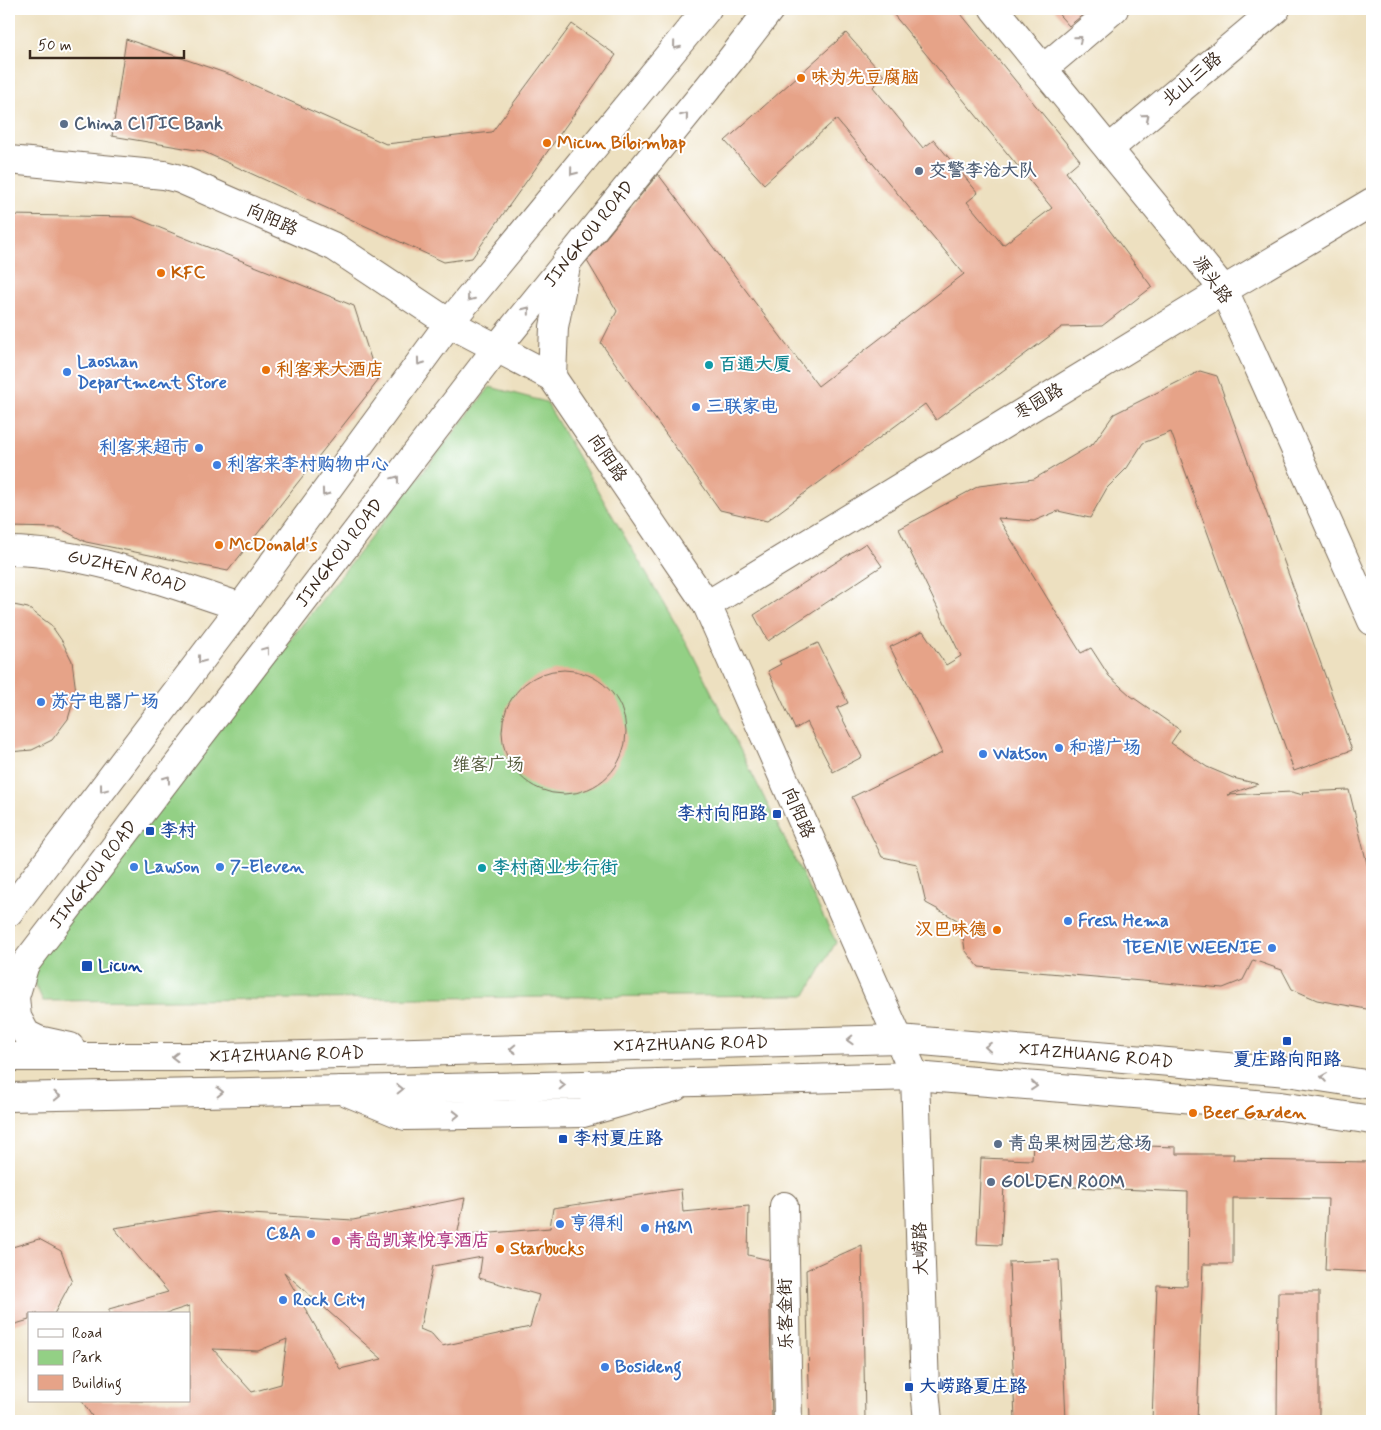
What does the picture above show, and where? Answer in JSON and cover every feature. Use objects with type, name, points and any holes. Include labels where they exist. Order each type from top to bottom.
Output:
[{"type":"main road","points":[[9,912],[241,607],[449,323],[707,9]]},
{"type":"main road","name":"JINGKOU ROAD","points":[[16,975],[497,348],[770,9]]},
{"type":"main road","name":"源头路","points":[[994,9],[1224,290],[1372,622]]},
{"type":"main road","points":[[1043,69],[1114,9]]},
{"type":"main road","name":"北山三路","points":[[1109,149],[1276,9]]},
{"type":"main road","name":"向阳路","points":[[9,160],[164,175],[180,179],[335,247],[449,323],[552,377],[707,605],[915,1076]]},
{"type":"main road","name":"枣园路","points":[[707,605],[1372,202]]},
{"type":"main road","points":[[552,377],[554,327],[567,261]]},
{"type":"main road","name":"GUZHEN ROAD","points":[[9,551],[73,556],[117,567],[241,607]]},
{"type":"main road","points":[[16,975],[17,1017],[26,1034],[38,1040],[80,1049],[102,1057]]},
{"type":"main road","name":"XIAZHUANG ROAD","points":[[9,1057],[225,1057],[899,1039],[1287,1072],[1372,1085]]},
{"type":"main road","name":"XIAZHUANG ROAD","points":[[9,1097],[915,1076],[1280,1106],[1372,1120]]},
{"type":"main road","name":"大崂路","points":[[915,1076],[928,1421]]},
{"type":"main road","name":"乐客金街","points":[[784,1206],[788,1421]]},
{"type":"green space","name":"维客广场","points":[[490,387],[546,402],[688,645],[836,942],[806,995],[43,1001],[29,970]]},
{"type":"building","name":"百通大厦","points":[[889,9],[957,9],[1080,160],[1066,172],[1152,287],[1102,326],[1062,327],[936,420],[925,404],[767,521],[720,510],[601,343],[617,311],[587,261],[658,174],[818,386],[964,274],[836,119],[764,184],[725,141],[846,33],[884,76],[873,87],[923,148],[934,140],[978,193],[967,202],[1003,245],[1052,208]]},
{"type":"building","points":[[1054,9],[1090,9],[1069,26]]},
{"type":"building","points":[[572,24],[616,55],[472,258],[444,262],[202,151],[112,136],[126,39],[231,75],[386,144],[492,132]]},
{"type":"building","name":"利客来李村购物中心","points":[[9,215],[133,217],[354,306],[378,381],[228,571],[86,542],[59,528],[9,527]]},
{"type":"building","name":"和谐广场","points":[[1200,371],[1217,376],[1352,750],[1294,771],[1171,432],[1143,443],[1127,468],[1107,488],[1090,518],[1058,511],[1034,521],[998,518],[1081,653],[1091,648],[1109,676],[1131,696],[1180,730],[1171,743],[1207,767],[1233,778],[1258,784],[1227,795],[1292,792],[1303,795],[1302,792],[1349,790],[1372,884],[1372,1010],[1317,1000],[1292,989],[1282,970],[1253,960],[1243,980],[1223,988],[979,967],[965,950],[961,922],[926,903],[917,864],[882,857],[852,797],[942,753],[890,647],[923,631],[946,665],[961,656],[899,529],[979,486],[1034,479],[1093,444],[1114,414]]},
{"type":"building","points":[[866,543],[882,566],[768,641],[754,615]]},
{"type":"building","points":[[9,604],[28,608],[51,625],[72,661],[76,692],[68,719],[52,740],[32,750],[9,752]]},
{"type":"building","points":[[818,643],[848,703],[837,708],[862,757],[833,772],[807,722],[795,729],[768,671],[781,664],[779,661]]},
{"type":"building","points":[[564,670],[588,675],[608,688],[621,708],[626,732],[621,756],[608,776],[588,789],[564,794],[540,789],[520,776],[507,756],[502,732],[507,708],[520,688],[540,675]]},
{"type":"building","points":[[1033,1142],[1176,1147],[1176,1154],[1234,1154],[1233,1160],[1372,1162],[1370,1272],[1325,1270],[1328,1199],[1233,1198],[1233,1264],[1203,1264],[1197,1421],[1152,1421],[1157,1285],[1187,1286],[1188,1192],[1004,1184],[1001,1245],[977,1244],[981,1158],[1032,1160]]},
{"type":"building","name":"Rock City","points":[[681,1189],[683,1212],[749,1206],[748,1255],[769,1260],[772,1421],[95,1421],[83,1402],[190,1402],[189,1306],[170,1312],[109,1312],[109,1309],[168,1292],[114,1228],[216,1212],[353,1220],[465,1198],[457,1236],[550,1228],[553,1208]],"holes":[[[482,1257],[479,1278],[539,1295],[530,1327],[442,1346],[432,1334],[420,1329],[433,1266]],[[284,1272],[382,1359],[340,1369]],[[287,1339],[281,1384],[252,1392],[213,1349],[258,1351]]]},
{"type":"building","points":[[39,1239],[61,1251],[72,1280],[55,1312],[28,1312],[28,1320],[9,1326],[9,1248]]},
{"type":"building","points":[[862,1245],[865,1421],[810,1421],[806,1270]]},
{"type":"building","points":[[1059,1260],[1066,1421],[1015,1421],[1009,1262]]},
{"type":"building","points":[[1278,1292],[1319,1292],[1319,1421],[1277,1421]]},
{"type":"place","name":"味为先豆腐脑","points":[[801,78]]},
{"type":"place","name":"China CITIC Bank","points":[[64,124]]},
{"type":"place","name":"Micun Bibimbap","points":[[547,143]]},
{"type":"place","name":"交警李沧大队","points":[[919,171]]},
{"type":"place","name":"KFC","points":[[161,273]]},
{"type":"place","name":"百通大厦","points":[[709,365]]},
{"type":"place","name":"利客来大酒店","points":[[266,370]]},
{"type":"place","name":"Laoshan Department Store","points":[[67,372]]},
{"type":"place","name":"三联家电","points":[[696,407]]},
{"type":"place","name":"利客来超市","points":[[199,448]]},
{"type":"place","name":"利客来李村购物中心","points":[[217,465]]},
{"type":"place","name":"McDonald's","points":[[219,545]]},
{"type":"place","name":"苏宁电器广场","points":[[41,702]]},
{"type":"place","name":"和谐广场","points":[[1059,748]]},
{"type":"place","name":"Watson","points":[[983,754]]},
{"type":"place","name":"李村向阳路","points":[[777,814]]},
{"type":"place","name":"李村","points":[[150,831]]},
{"type":"place","name":"Lawson","points":[[134,867]]},
{"type":"place","name":"7-Eleven","points":[[220,867]]},
{"type":"place","name":"李村商业步行街","points":[[482,868]]},
{"type":"place","name":"Fresh Hema","points":[[1068,921]]},
{"type":"place","name":"汉巴味德","points":[[997,930]]},
{"type":"place","name":"TEENIE WEENIE","points":[[1272,948]]},
{"type":"place","name":"Licun","points":[[87,966]]},
{"type":"place","name":"夏庄路向阳路","points":[[1287,1041]]},
{"type":"place","name":"Beer Garden","points":[[1193,1113]]},
{"type":"place","name":"李村夏庄路","points":[[563,1139]]},
{"type":"place","name":"青岛果树园艺总场","points":[[998,1144]]},
{"type":"place","name":"GOLDEN ROOM","points":[[991,1182]]},
{"type":"place","name":"亨得利","points":[[560,1224]]},
{"type":"place","name":"H&M","points":[[645,1228]]},
{"type":"place","name":"C&A","points":[[311,1234]]},
{"type":"place","name":"青岛凯莱悦享酒店","points":[[336,1241]]},
{"type":"place","name":"Starbucks","points":[[500,1249]]},
{"type":"place","name":"Rock City","points":[[283,1300]]},
{"type":"place","name":"Bosideng","points":[[605,1367]]},
{"type":"place","name":"大崂路夏庄路","points":[[909,1387]]}]
